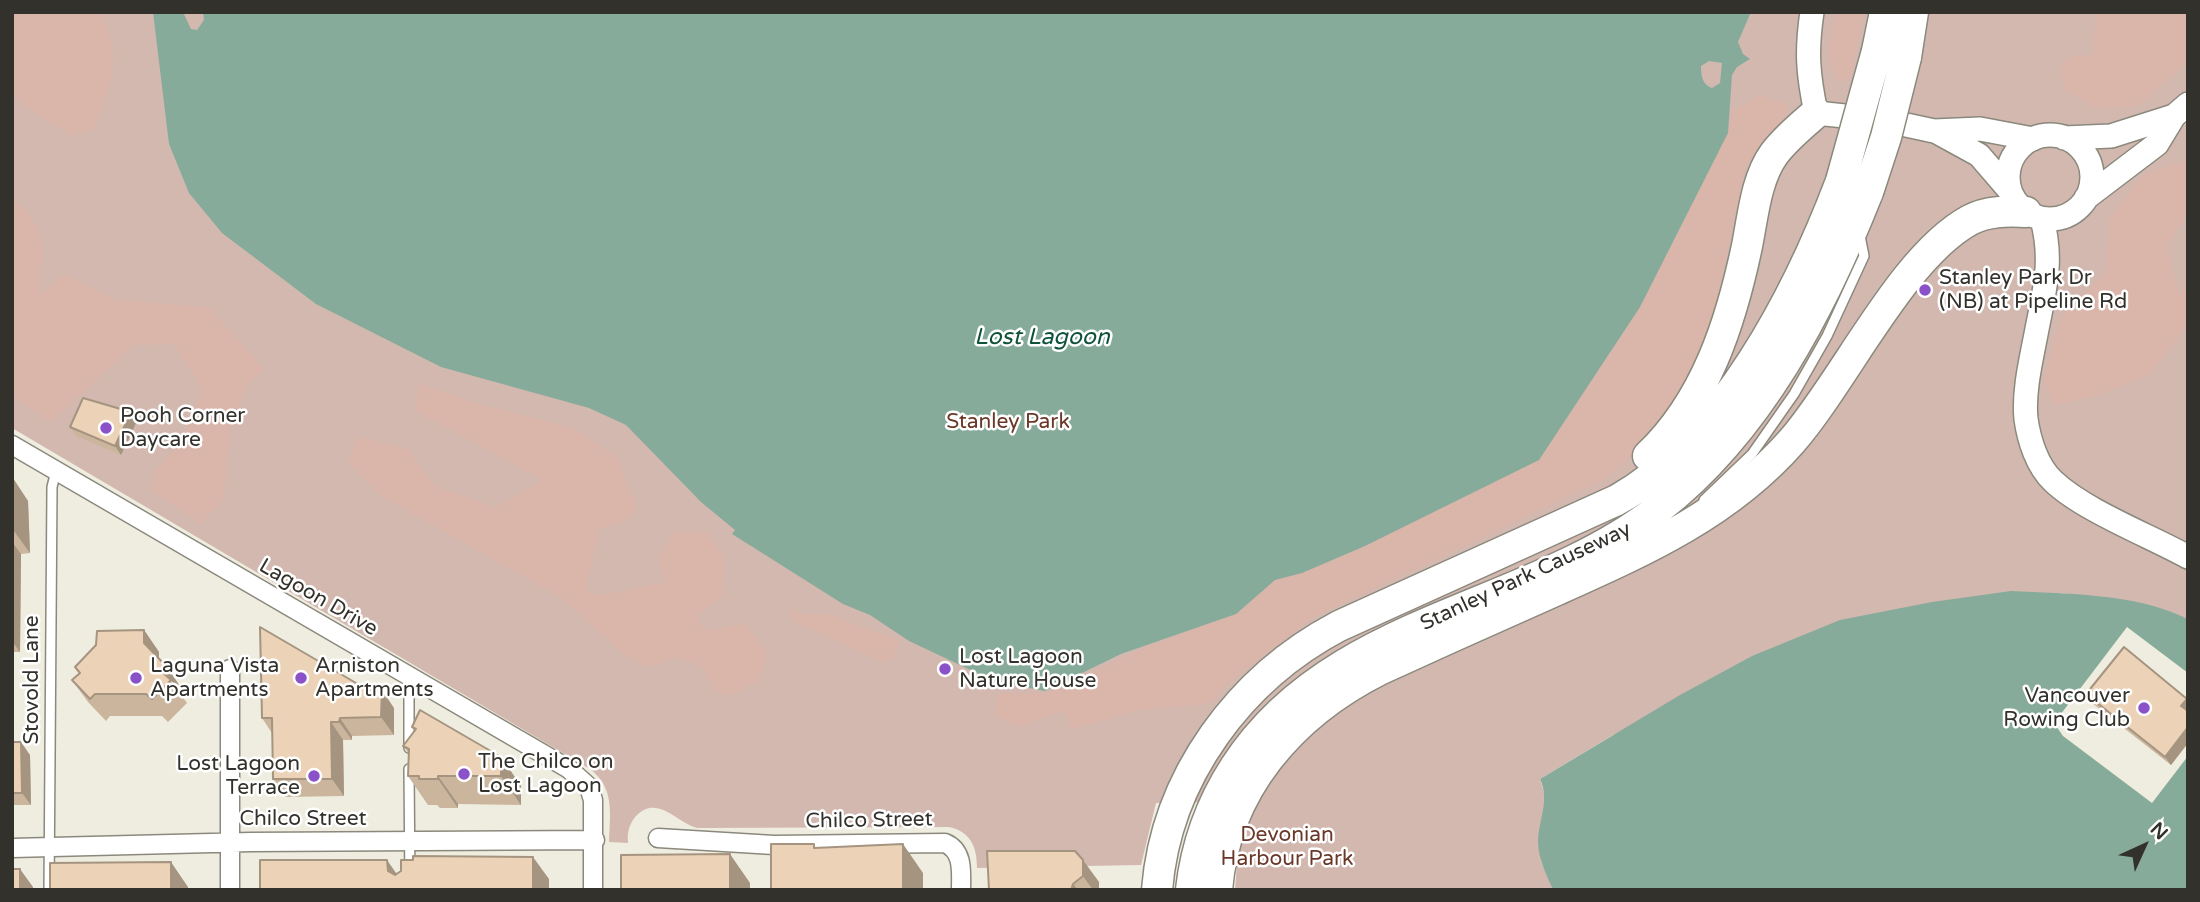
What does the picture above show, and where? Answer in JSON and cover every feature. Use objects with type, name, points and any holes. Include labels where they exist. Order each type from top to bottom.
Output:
[{"type":"highway","name":"Stanley Park Causeway","points":[[1885,12],[1892,54]]},
{"type":"highway","name":"Stanley Park Causeway","points":[[1201,884],[1245,752],[1272,719],[1300,693],[1360,654],[1610,541],[1647,518],[1682,489],[1732,436],[1774,377],[1820,300],[1857,221],[1855,186],[1892,54],[1913,12]]},
{"type":"highway","points":[[1566,524],[1654,450],[1687,409],[1706,374],[1732,308],[1764,172],[1790,135],[1816,113]]},
{"type":"highway","name":"Stanley Park Causeway","points":[[1157,890],[1166,839],[1176,806],[1210,741],[1256,686],[1290,657],[1339,626],[1566,524],[1641,485],[1674,456],[1710,417],[1779,314],[1815,243],[1855,186]]},
{"type":"highway","points":[[1226,805],[1307,716],[1338,693],[1379,670],[1622,561],[1692,526],[1724,503],[1772,462],[1809,421],[1896,294],[1940,242],[1970,220],[1984,214],[2026,207]]},
{"type":"street","points":[[1812,12],[1807,44],[1807,73],[1816,113],[1883,120],[1934,131],[1980,129],[2033,139],[2048,136],[2111,136],[2181,110]]},
{"type":"street","points":[[1934,131],[1979,155],[2026,207],[2067,215],[2157,144],[2181,110]]},
{"type":"street","points":[[2064,138],[2076,145],[2088,162],[2091,182],[2086,198]]},
{"type":"street","points":[[2033,139],[2013,157],[2008,174],[2049,247],[2048,271],[2033,349],[2026,418],[2037,460],[2053,482],[2088,505],[2188,557]]},
{"type":"street","name":"Lagoon Drive","points":[[12,446],[582,779],[593,800],[593,890]]},
{"type":"street","points":[[230,669],[230,890]]},
{"type":"street","name":"Chilco Street","points":[[658,838],[775,850],[940,842],[953,848],[961,865],[961,890]]},
{"type":"street","name":"Chilco Street","points":[[12,848],[230,842],[595,839]]},
{"type":"lane","points":[[1622,561],[1677,522],[1752,454],[1794,394],[1827,336],[1864,256],[1857,221]]},
{"type":"lane","name":"Stovold Lane","points":[[49,890],[52,487],[56,471]]},
{"type":"lane","points":[[410,890],[409,697],[414,681]]},
{"type":"green space","name":"Stanley Park","points":[[12,12],[2188,12],[2188,619],[2127,602],[2062,593],[1613,735],[1540,779],[1546,799],[1541,861],[1553,890],[1235,890],[1238,850],[1255,801],[1156,803],[1141,865],[977,868],[976,853],[968,837],[949,827],[697,828],[666,812],[651,808],[644,810],[634,819],[629,829],[628,843],[609,842],[610,812],[607,793],[604,784],[590,769],[12,428]]},
{"type":"shaded area","points":[[12,12],[99,12],[112,43],[113,70],[94,129],[72,136],[12,95]]},
{"type":"shaded area","points":[[1836,12],[1864,12],[1851,76],[1842,82],[1836,76],[1830,59]]},
{"type":"shaded area","points":[[2096,12],[2188,12],[2188,62],[2138,106],[2097,108],[2066,91],[2060,66],[2072,56],[2093,55]]},
{"type":"shaded area","points":[[1760,95],[1789,105],[1786,117],[1746,165],[1706,348],[1663,427],[1605,479],[1312,618],[1226,685],[1211,703],[1139,710],[1073,729],[1063,711],[1019,727],[994,715],[999,693],[1046,693],[1151,645],[1236,614],[1275,580],[1302,573],[1365,546],[1539,460],[1640,307],[1728,133],[1732,111]]},
{"type":"shaded area","points":[[2188,159],[2188,214],[2166,246],[2180,296],[2188,283],[2188,324],[2149,376],[2095,396],[2054,405],[2044,381],[2061,316],[2107,271],[2109,219],[2144,174]]},
{"type":"shaded area","points":[[12,197],[39,231],[42,252],[40,295],[64,274],[115,299],[210,308],[264,369],[247,385],[230,428],[224,499],[200,524],[150,489],[155,470],[182,443],[202,389],[174,344],[134,345],[51,422],[13,397]]},
{"type":"shaded area","points":[[419,384],[469,401],[576,429],[618,459],[637,508],[626,522],[599,529],[586,590],[596,596],[666,582],[658,559],[674,531],[707,532],[724,557],[723,595],[696,618],[706,631],[744,623],[767,652],[760,679],[731,696],[717,691],[701,666],[676,657],[650,667],[627,657],[563,599],[380,495],[348,463],[358,436],[408,449],[434,486],[496,507],[543,480],[414,410]]},
{"type":"shaded area","points":[[791,608],[802,614],[828,614],[900,641],[892,660],[882,662],[792,620]]},
{"type":"water","name":"Lost Lagoon","points":[[153,12],[183,12],[191,29],[197,30],[204,20],[203,12],[1751,12],[1738,42],[1743,54],[1750,59],[1737,67],[1732,75],[1728,133],[1640,307],[1539,460],[1365,546],[1302,573],[1275,580],[1236,614],[1121,654],[1045,691],[994,681],[909,641],[870,615],[843,604],[732,534],[735,530],[701,502],[626,425],[589,408],[441,367],[316,304],[222,233],[189,193],[169,144]],"holes":[[[1709,61],[1722,63],[1720,83],[1709,87],[1703,79],[1701,66]]]},
{"type":"water","points":[[2011,591],[2101,596],[2146,604],[2188,619],[2188,890],[1553,890],[1538,847],[1544,802],[1540,779],[1680,695],[1752,656],[1840,620],[1932,602]]},
{"type":"pier","points":[[2127,627],[2188,673],[2188,756],[2152,803],[2063,736],[2054,723]]},
{"type":"building","name":"Pooh Corner Daycare","points":[[83,398],[131,412],[115,446],[70,427]]},
{"type":"building","points":[[13,478],[14,531],[12,531]]},
{"type":"building","points":[[260,627],[368,690],[382,690],[381,717],[340,718],[339,722],[331,722],[332,779],[273,779],[272,718],[262,718]]},
{"type":"building","points":[[144,630],[144,643],[167,667],[162,672],[171,680],[152,699],[146,694],[95,694],[90,699],[72,680],[80,673],[75,667],[96,645],[97,631]]},
{"type":"building","name":"Vancouver Rowing Club","points":[[2124,647],[2187,699],[2181,706],[2188,711],[2188,727],[2165,757],[2086,694]]},
{"type":"building","points":[[420,710],[501,757],[501,776],[438,776],[438,779],[419,779],[419,776],[408,776],[409,749],[403,746],[416,729],[412,727]]},
{"type":"building","points":[[12,742],[21,742],[22,793],[12,793]]},
{"type":"building","points":[[771,844],[814,844],[814,848],[903,844],[903,890],[771,890]]},
{"type":"building","points":[[987,851],[1075,851],[1083,860],[1083,876],[1073,884],[1071,890],[989,890]]},
{"type":"building","points":[[730,854],[730,890],[621,890],[621,855]]},
{"type":"building","points":[[413,856],[533,857],[533,890],[260,890],[260,860],[387,860],[388,871],[395,875],[401,871],[401,860],[413,860]]},
{"type":"building","points":[[171,862],[171,890],[50,890],[50,863]]},
{"type":"building","points":[[12,869],[20,869],[20,890],[12,890]]},
{"type":"place","name":"Stanley Park Dr (NB) at Pipeline Rd","points":[[1925,290]]},
{"type":"place","name":"Pooh Corner Daycare","points":[[106,428]]},
{"type":"place","name":"Lost Lagoon Nature House","points":[[945,669]]},
{"type":"place","name":"Laguna Vista Apartments","points":[[136,678]]},
{"type":"place","name":"Arniston Apartments","points":[[301,678]]},
{"type":"place","name":"Vancouver Rowing Club","points":[[2144,708]]},
{"type":"place","name":"The Chilco on Lost Lagoon","points":[[464,774]]},
{"type":"place","name":"Lost Lagoon Terrace","points":[[314,776]]},
{"type":"park label","name":"Devonian Harbour Park","points":[[1287,847]]}]
